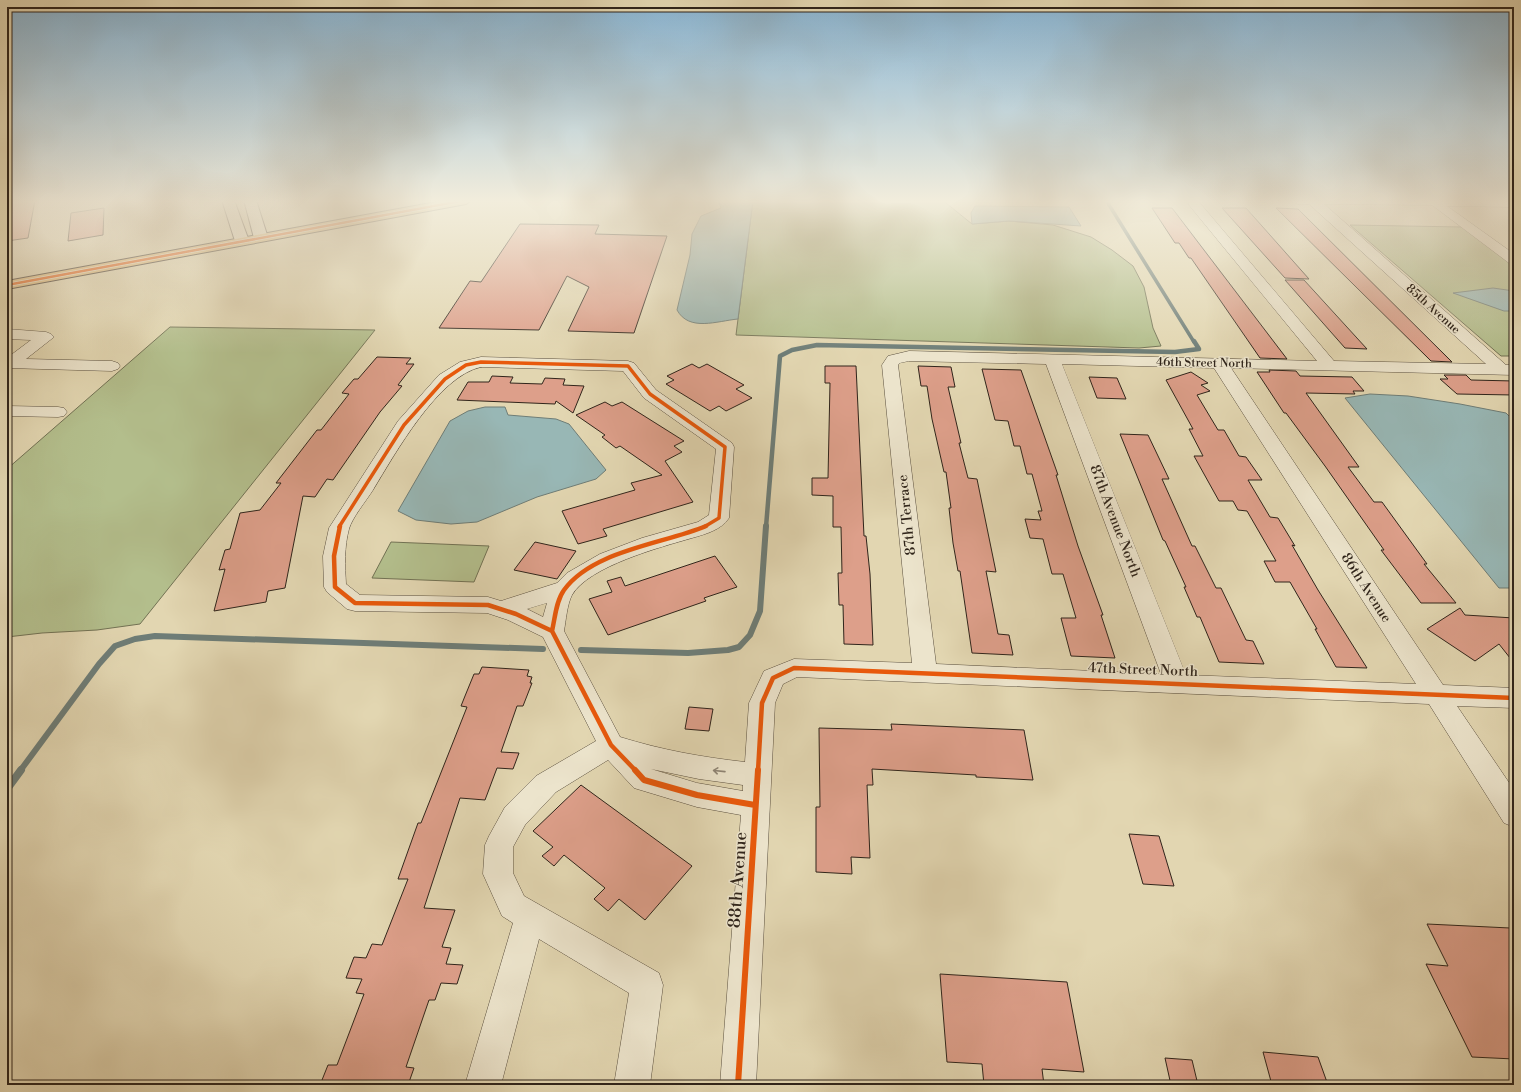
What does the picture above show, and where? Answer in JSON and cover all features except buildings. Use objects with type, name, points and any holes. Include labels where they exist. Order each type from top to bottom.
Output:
[{"type":"highway","points":[[7,272],[143,251]]},
{"type":"highway","points":[[7,285],[168,251]]},
{"type":"street","points":[[1234,251],[1330,366]]},
{"type":"street","name":"85th Avenue","points":[[1371,251],[1507,369]]},
{"type":"street","points":[[1502,251],[1514,260]]},
{"type":"street","points":[[7,334],[46,337],[8,365]]},
{"type":"street","name":"46th Street North","points":[[894,359],[909,356],[1507,369]]},
{"type":"street","name":"87th Terrace","points":[[894,359],[890,365],[925,672]]},
{"type":"street","name":"87th Avenue North","points":[[1052,359],[1177,683]]},
{"type":"street","points":[[502,609],[564,589],[579,575],[601,561],[705,527],[719,518],[725,447],[650,394],[628,366],[481,362],[466,365],[445,379],[404,425],[339,528],[334,556],[335,587],[355,603],[488,606],[502,609],[552,631]]},
{"type":"street","name":"86th Avenue","points":[[1219,363],[1514,814]]},
{"type":"street","points":[[8,365],[112,366]]},
{"type":"street","points":[[7,411],[58,412]]},
{"type":"street","points":[[564,589],[556,611],[552,631],[611,745],[644,780],[697,795],[755,805]]},
{"type":"street","name":"47th Street North","points":[[773,678],[794,668],[925,672],[1514,698]]},
{"type":"street","name":"88th Avenue","points":[[738,1085],[762,702],[773,678]]},
{"type":"street","points":[[632,1085],[647,985],[513,906],[498,874],[499,845],[515,816],[546,784],[611,745],[657,760],[699,768],[757,775]]},
{"type":"street","points":[[483,1085],[530,916]]},
{"type":"green space","points":[[747,251],[1113,251],[1133,266],[1144,287],[1153,328],[1161,346],[1139,348],[736,335]]},
{"type":"green space","points":[[1380,251],[1495,251],[1514,265],[1514,356],[1501,356]]},
{"type":"green space","points":[[170,327],[375,330],[140,624],[97,630],[42,633],[7,637],[7,469]]},
{"type":"green space","points":[[391,542],[489,546],[474,582],[372,578]]},
{"type":"water","points":[[690,251],[747,251],[738,319],[704,324],[689,321],[682,317],[677,310]]},
{"type":"water","points":[[1493,288],[1514,291],[1514,311],[1504,311],[1453,293]]},
{"type":"water","points":[[1370,394],[1408,396],[1460,404],[1506,413],[1514,421],[1514,588],[1499,588],[1345,398]]},
{"type":"water","points":[[485,407],[505,407],[508,415],[556,419],[569,424],[606,470],[596,479],[537,497],[477,522],[451,524],[416,520],[398,511],[450,421],[468,411]]},
{"type":"waterway","points":[[1138,251],[1194,342]]},
{"type":"waterway","points":[[766,527],[780,356],[792,350],[817,345],[1175,352],[1199,349],[1194,341]]},
{"type":"waterway","points":[[581,650],[688,653],[728,650],[739,647],[750,635],[760,611],[766,526]]},
{"type":"waterway","points":[[20,771],[99,664],[115,646],[135,639],[155,636],[543,649]]},
{"type":"waterway","points":[[7,789],[21,770]]},
{"type":"cycle path","points":[[7,285],[191,251]]},
{"type":"cycle path","points":[[552,631],[558,604],[564,590],[574,579],[589,568],[650,543],[705,527],[719,518],[725,447],[650,394],[628,366],[481,362],[466,365],[445,379],[404,425],[339,528],[334,556],[335,587],[355,603],[488,605],[516,614],[552,631],[611,745],[644,780],[697,795],[755,805]]},
{"type":"cycle path","points":[[738,1085],[762,703],[773,678],[794,668],[1514,698]]}]
